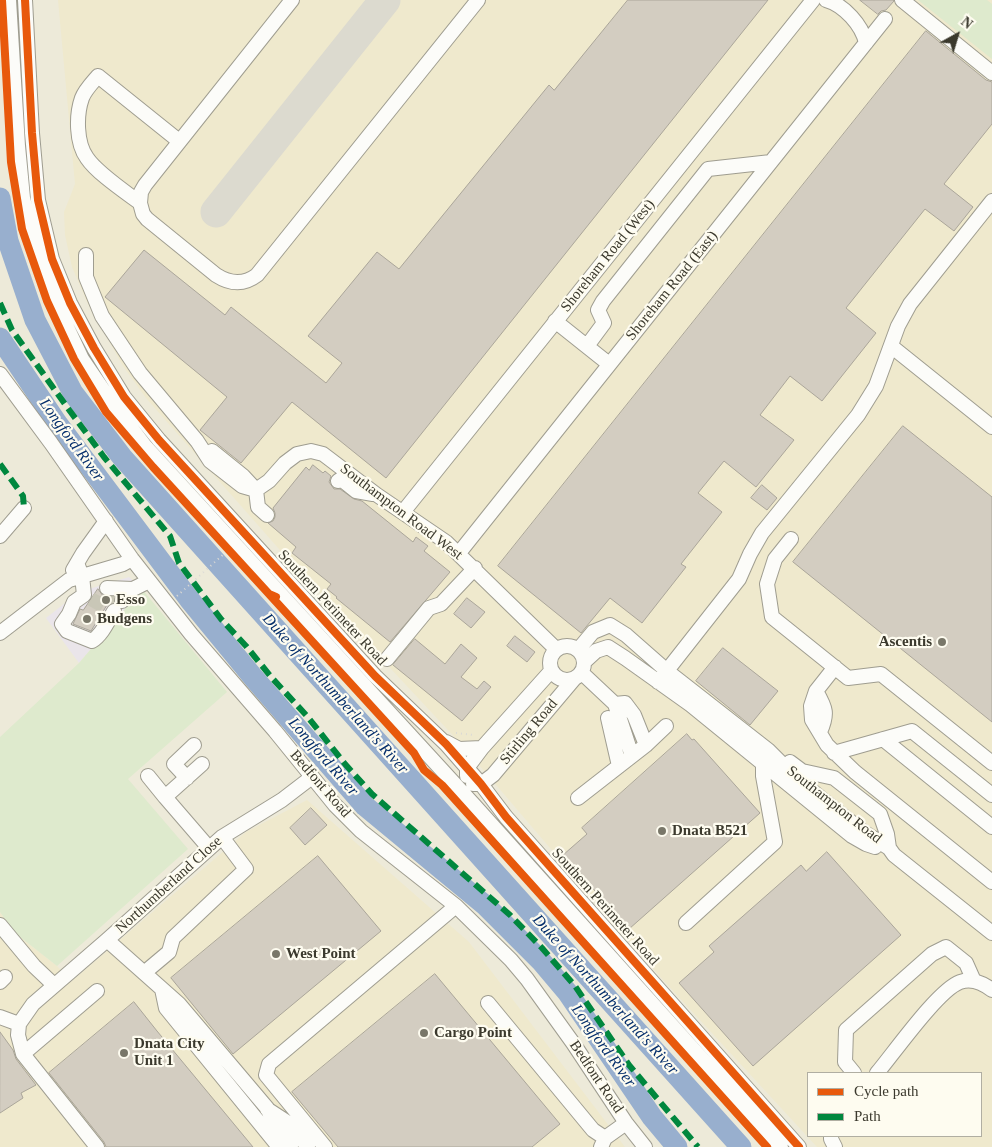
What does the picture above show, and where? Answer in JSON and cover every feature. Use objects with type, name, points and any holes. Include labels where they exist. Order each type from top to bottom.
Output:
[{"type":"street","name":"Southern Perimeter Road","points":[[9,0],[18,146],[24,198],[35,245],[58,308],[82,359],[112,403],[145,446],[450,780],[468,792],[781,1147]]},
{"type":"street","name":"Southern Perimeter Road","points":[[25,0],[32,133],[38,200],[52,259],[70,303],[94,348],[124,397],[159,440],[375,676],[444,741],[482,784],[506,817],[799,1147]]},
{"type":"street","points":[[292,0],[144,185],[141,192],[140,203],[143,214],[147,219],[216,275],[231,282],[249,281],[257,275],[478,0]]},
{"type":"street","points":[[826,0],[855,20],[861,28],[866,43]]},
{"type":"street","points":[[902,0],[992,72]]},
{"type":"street","name":"Shoreham Road (West)","points":[[403,512],[814,1]]},
{"type":"street","name":"Shoreham Road (East)","points":[[459,553],[885,19]]},
{"type":"street","points":[[140,203],[93,165],[83,152],[80,143],[79,123],[82,99],[98,76],[179,141]]},
{"type":"street","points":[[587,346],[604,323],[598,310],[603,302],[708,169],[771,162]]},
{"type":"street","points":[[658,682],[739,579],[762,533],[858,415],[876,386],[898,326],[910,304],[992,201]]},
{"type":"street","points":[[86,255],[86,277],[102,316],[140,373],[210,461],[242,486],[256,490],[258,507],[267,515]]},
{"type":"street","points":[[555,321],[609,364]]},
{"type":"street","points":[[891,346],[992,427]]},
{"type":"street","name":"Bedfont Road","points":[[0,374],[132,559],[191,634],[275,731],[335,805],[362,831],[456,906],[527,979],[573,1043],[626,1123],[645,1147]]},
{"type":"street","name":"Southampton Road West","points":[[256,490],[269,481],[292,457],[311,451],[323,454],[376,494],[432,531],[459,553],[556,649]]},
{"type":"street","points":[[338,481],[341,480],[356,491],[376,494]]},
{"type":"street","points":[[0,536],[24,508]]},
{"type":"street","points":[[0,633],[76,572],[106,521]]},
{"type":"street","points":[[791,539],[775,559],[767,584],[772,617],[848,678],[881,674],[992,763]]},
{"type":"street","points":[[76,572],[123,564],[132,559]]},
{"type":"street","points":[[387,659],[429,608],[441,604],[475,568]]},
{"type":"street","points":[[76,572],[87,597],[74,602],[62,624],[67,631],[92,640],[96,638],[114,598],[149,581]]},
{"type":"street","name":"Southampton Road","points":[[580,666],[593,632],[610,625],[626,635],[689,688],[859,841],[891,851]]},
{"type":"street","points":[[580,666],[568,680],[560,679],[552,671],[550,658],[556,649],[568,646],[580,666],[615,704],[632,756]]},
{"type":"street","name":"Southampton Road","points":[[580,666],[596,651],[608,647],[765,756],[781,754],[802,771],[829,776],[838,780],[880,814],[891,851]]},
{"type":"street","name":"Stirling Road","points":[[506,817],[493,775],[580,666]]},
{"type":"street","points":[[835,667],[816,691],[811,706],[812,720],[822,738],[834,753],[855,772],[992,882]]},
{"type":"street","name":"Stirling Road","points":[[444,741],[459,749],[479,742],[552,671]]},
{"type":"street","points":[[689,688],[691,705]]},
{"type":"street","points":[[615,704],[625,703],[634,715],[646,745]]},
{"type":"street","points":[[608,718],[619,766]]},
{"type":"street","points":[[578,798],[646,745],[666,726]]},
{"type":"street","points":[[834,753],[912,731],[992,795]]},
{"type":"street","points":[[883,739],[992,827]]},
{"type":"street","points":[[479,742],[467,768],[468,792],[493,775]]},
{"type":"street","points":[[187,778],[174,764],[194,745]]},
{"type":"street","points":[[686,923],[775,842],[763,776],[765,756]]},
{"type":"street","points":[[165,797],[202,764]]},
{"type":"street","points":[[148,776],[209,848]]},
{"type":"street","name":"Northumberland Close","points":[[19,1024],[33,1004],[222,837],[282,800],[312,777]]},
{"type":"street","points":[[144,973],[169,952],[173,938],[246,869],[222,837]]},
{"type":"street","points":[[891,851],[992,933]]},
{"type":"street","points":[[325,1147],[266,1075],[269,1064],[456,906]]},
{"type":"street","points":[[0,925],[34,966],[54,985]]},
{"type":"street","points":[[107,940],[179,1004],[267,1108],[287,1122],[308,1147]]},
{"type":"street","points":[[853,1072],[844,1062],[846,1030],[932,954],[946,947],[966,963],[974,981]]},
{"type":"street","points":[[879,1072],[943,992],[961,982],[974,981],[992,990]]},
{"type":"street","points":[[162,989],[166,1008],[278,1147]]},
{"type":"street","points":[[23,1054],[97,992]]},
{"type":"street","points":[[488,1003],[603,1142],[626,1123]]},
{"type":"street","points":[[0,1017],[19,1024],[18,1035],[23,1054],[97,1147]]},
{"type":"street","points":[[267,1108],[277,1130],[291,1147]]},
{"type":"path","points":[[222,542],[234,556]]},
{"type":"path","points":[[174,599],[225,553]]},
{"type":"path","points":[[444,741],[457,732],[479,742]]},
{"type":"shaded area","points":[[58,0],[992,0],[992,1147],[817,1147],[808,1137],[982,1137],[982,1072],[807,1072],[807,1136],[663,980],[461,744],[279,549],[146,398],[123,366],[87,302],[72,267],[65,235],[64,212],[75,184]]},
{"type":"shaded area","points":[[129,577],[142,589],[79,663],[46,618],[79,592]]},
{"type":"shaded area","points":[[307,800],[469,942],[625,1147],[0,1147],[0,912],[15,933],[57,966],[71,982],[246,832]]},
{"type":"green space","points":[[918,0],[987,0],[992,4],[992,59]]},
{"type":"green space","points":[[142,589],[227,692],[128,779],[188,849],[57,966],[15,933],[0,912],[0,737],[79,663]]},
{"type":"building","points":[[628,0],[768,0],[386,478],[292,402],[241,463],[200,430],[227,397],[105,297],[144,250],[225,315],[231,307],[326,383],[342,363],[308,336],[377,252],[399,269],[549,85],[554,90]]},
{"type":"building","points":[[860,0],[894,1],[886,10],[878,14]]},
{"type":"building","points":[[926,31],[986,80],[992,82],[992,124],[944,184],[973,207],[954,231],[925,209],[846,308],[876,333],[822,401],[790,376],[760,415],[794,440],[756,487],[724,461],[698,493],[722,512],[681,564],[686,567],[642,623],[610,598],[581,633],[498,566]]},
{"type":"building","name":"Ascentis","points":[[903,426],[992,497],[992,722],[793,562]]},
{"type":"building","points":[[313,465],[323,473],[325,471],[331,476],[329,482],[334,489],[340,489],[354,499],[362,501],[413,542],[416,537],[428,546],[424,551],[450,572],[390,642],[336,598],[327,589],[331,584],[292,553],[296,547],[268,523],[273,521],[275,517],[273,508],[306,467],[309,470]]},
{"type":"building","points":[[762,485],[777,498],[767,510],[751,498]]},
{"type":"building","points":[[98,589],[103,596],[114,597],[114,602],[107,605],[91,631],[73,624],[80,609],[83,610]]},
{"type":"building","points":[[467,598],[485,612],[471,628],[454,614]]},
{"type":"building","points":[[515,636],[535,652],[527,662],[507,646]]},
{"type":"building","points":[[415,639],[445,664],[461,644],[477,658],[461,677],[477,689],[484,681],[491,687],[462,721],[393,665]]},
{"type":"building","points":[[723,648],[778,691],[750,725],[696,681]]},
{"type":"building","name":"Dnata B521","points":[[687,734],[692,740],[694,739],[760,813],[629,929],[563,855],[587,834],[582,828]]},
{"type":"building","points":[[311,808],[327,825],[305,845],[290,828]]},
{"type":"building","points":[[827,852],[901,935],[753,1066],[679,983],[714,952],[709,946],[801,865],[806,871]]},
{"type":"building","name":"West Point","points":[[318,856],[381,931],[233,1054],[171,978]]},
{"type":"building","name":"Cargo Point","points":[[435,974],[560,1124],[532,1147],[338,1147],[292,1092]]},
{"type":"building","name":"Dnata City Unit 1","points":[[134,1002],[253,1147],[106,1147],[49,1073]]},
{"type":"building","points":[[0,1032],[13,1050],[16,1059],[36,1085],[21,1093],[23,1098],[0,1113]]},
{"type":"waterway","name":"Duke of Northumberland's River","points":[[0,198],[8,241],[35,320],[73,393],[122,457],[741,1147]]},
{"type":"waterway","name":"Longford River","points":[[0,338],[57,423],[189,599],[253,677],[365,806],[486,906],[541,961],[568,993],[652,1117],[677,1147]]},
{"type":"taxiway","points":[[216,212],[385,0]]},
{"type":"tunnel","points":[[91,599],[105,607],[117,597]]},
{"type":"marked path","points":[[0,303],[12,330],[67,407],[104,457],[170,536],[179,563],[221,619],[307,716],[345,764],[372,794],[510,915],[542,948],[575,986],[629,1065],[698,1147]]},
{"type":"marked path","points":[[0,464],[23,496],[24,508]]},
{"type":"cycle path","points":[[2,0],[11,162],[22,229],[47,301],[74,359],[106,412],[153,467],[269,594],[276,597]]},
{"type":"cycle path","points":[[25,0],[32,133],[38,200],[52,259],[70,303],[94,348],[124,397],[159,440],[375,676],[446,744],[481,784],[506,817],[799,1147]]},
{"type":"cycle path","points":[[269,594],[414,753],[424,770],[442,785],[767,1147]]},
{"type":"place","name":"Esso","points":[[106,600]]},
{"type":"place","name":"Budgens","points":[[87,619]]},
{"type":"place","name":"Ascentis","points":[[942,642]]},
{"type":"place","name":"Dnata B521","points":[[662,831]]},
{"type":"place","name":"West Point","points":[[276,954]]},
{"type":"place","name":"Cargo Point","points":[[424,1033]]},
{"type":"place","name":"Dnata City Unit 1","points":[[124,1053]]}]
